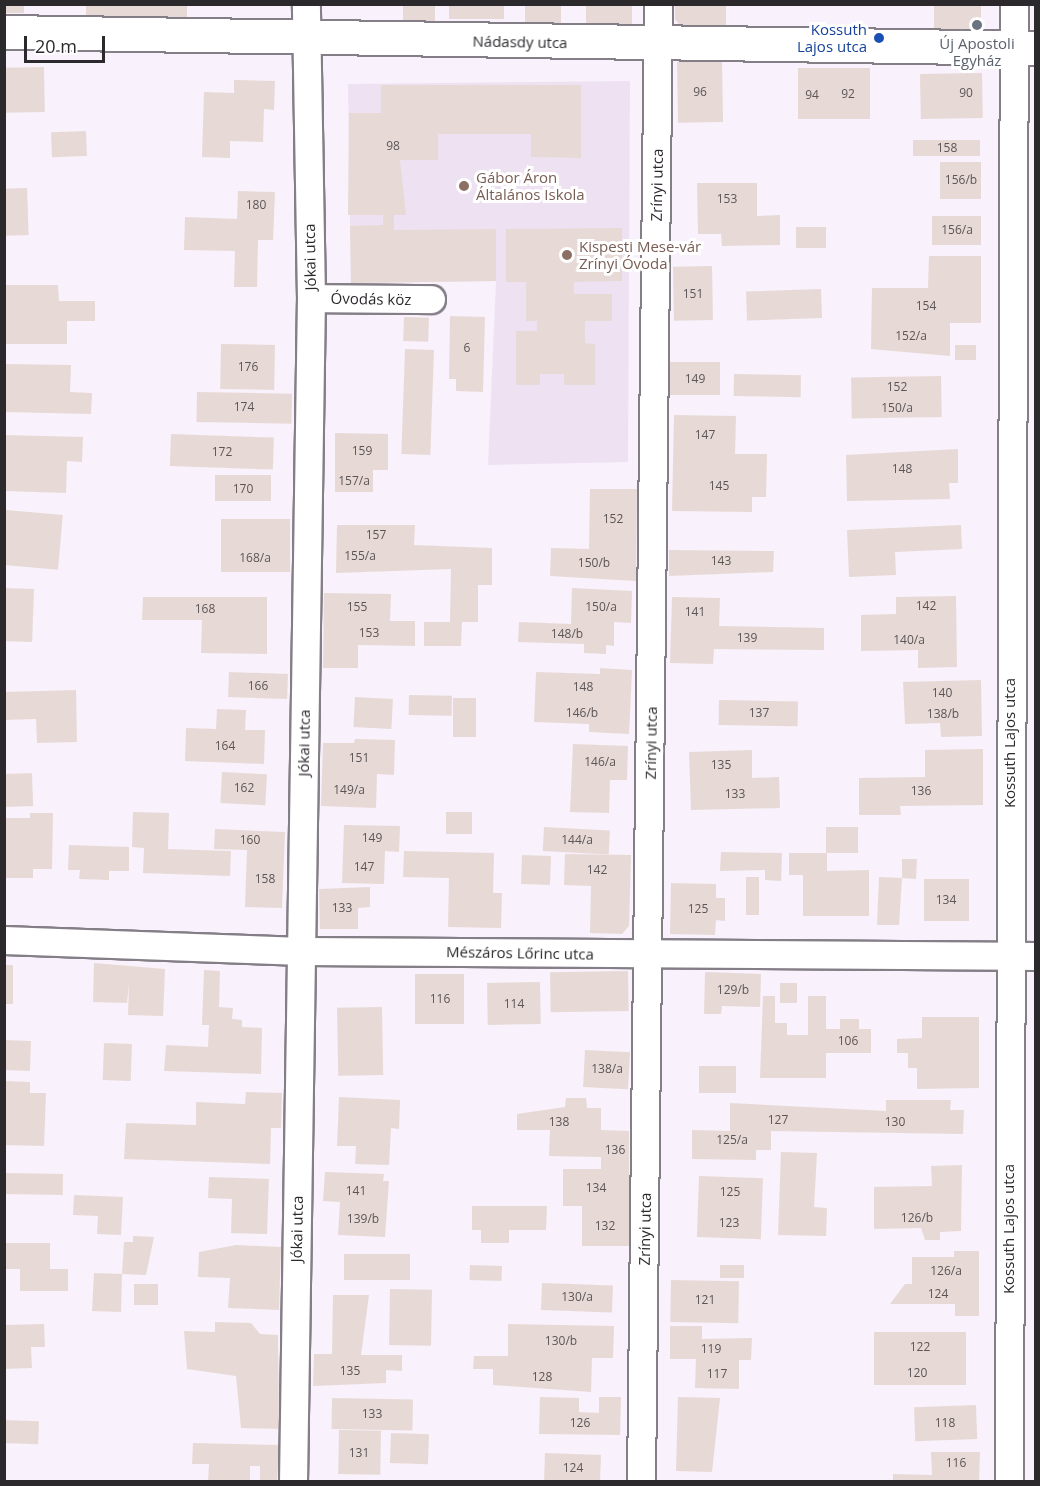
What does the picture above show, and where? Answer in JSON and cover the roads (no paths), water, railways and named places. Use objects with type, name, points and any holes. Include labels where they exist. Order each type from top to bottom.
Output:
[{"type":"street","name":"Jókai utca","points":[[293,1482],[311,298],[306,4]]},
{"type":"street","name":"Zrínyi utca","points":[[641,1482],[658,4]]},
{"type":"street","name":"Kossuth Lajos utca","points":[[1009,1482],[1022,956],[1025,47],[1014,4]]},
{"type":"street","name":"Nádasdy utca","points":[[4,32],[658,45],[1025,47]]},
{"type":"street","name":"Óvodás köz","points":[[311,298],[431,299]]},
{"type":"street","name":"Mészáros Lőrinc utca","points":[[4,940],[302,951],[1022,956]]},
{"type":"place","name":"Új Apostoli Egyház","points":[[977,25]]},
{"type":"place","name":"Kossuth Lajos utca","points":[[879,38]]},
{"type":"place","name":"Gábor Áron Általános Iskola","points":[[464,186]]},
{"type":"place","name":"Kispesti Mese-vár Zrínyi Óvoda","points":[[567,255]]}]
